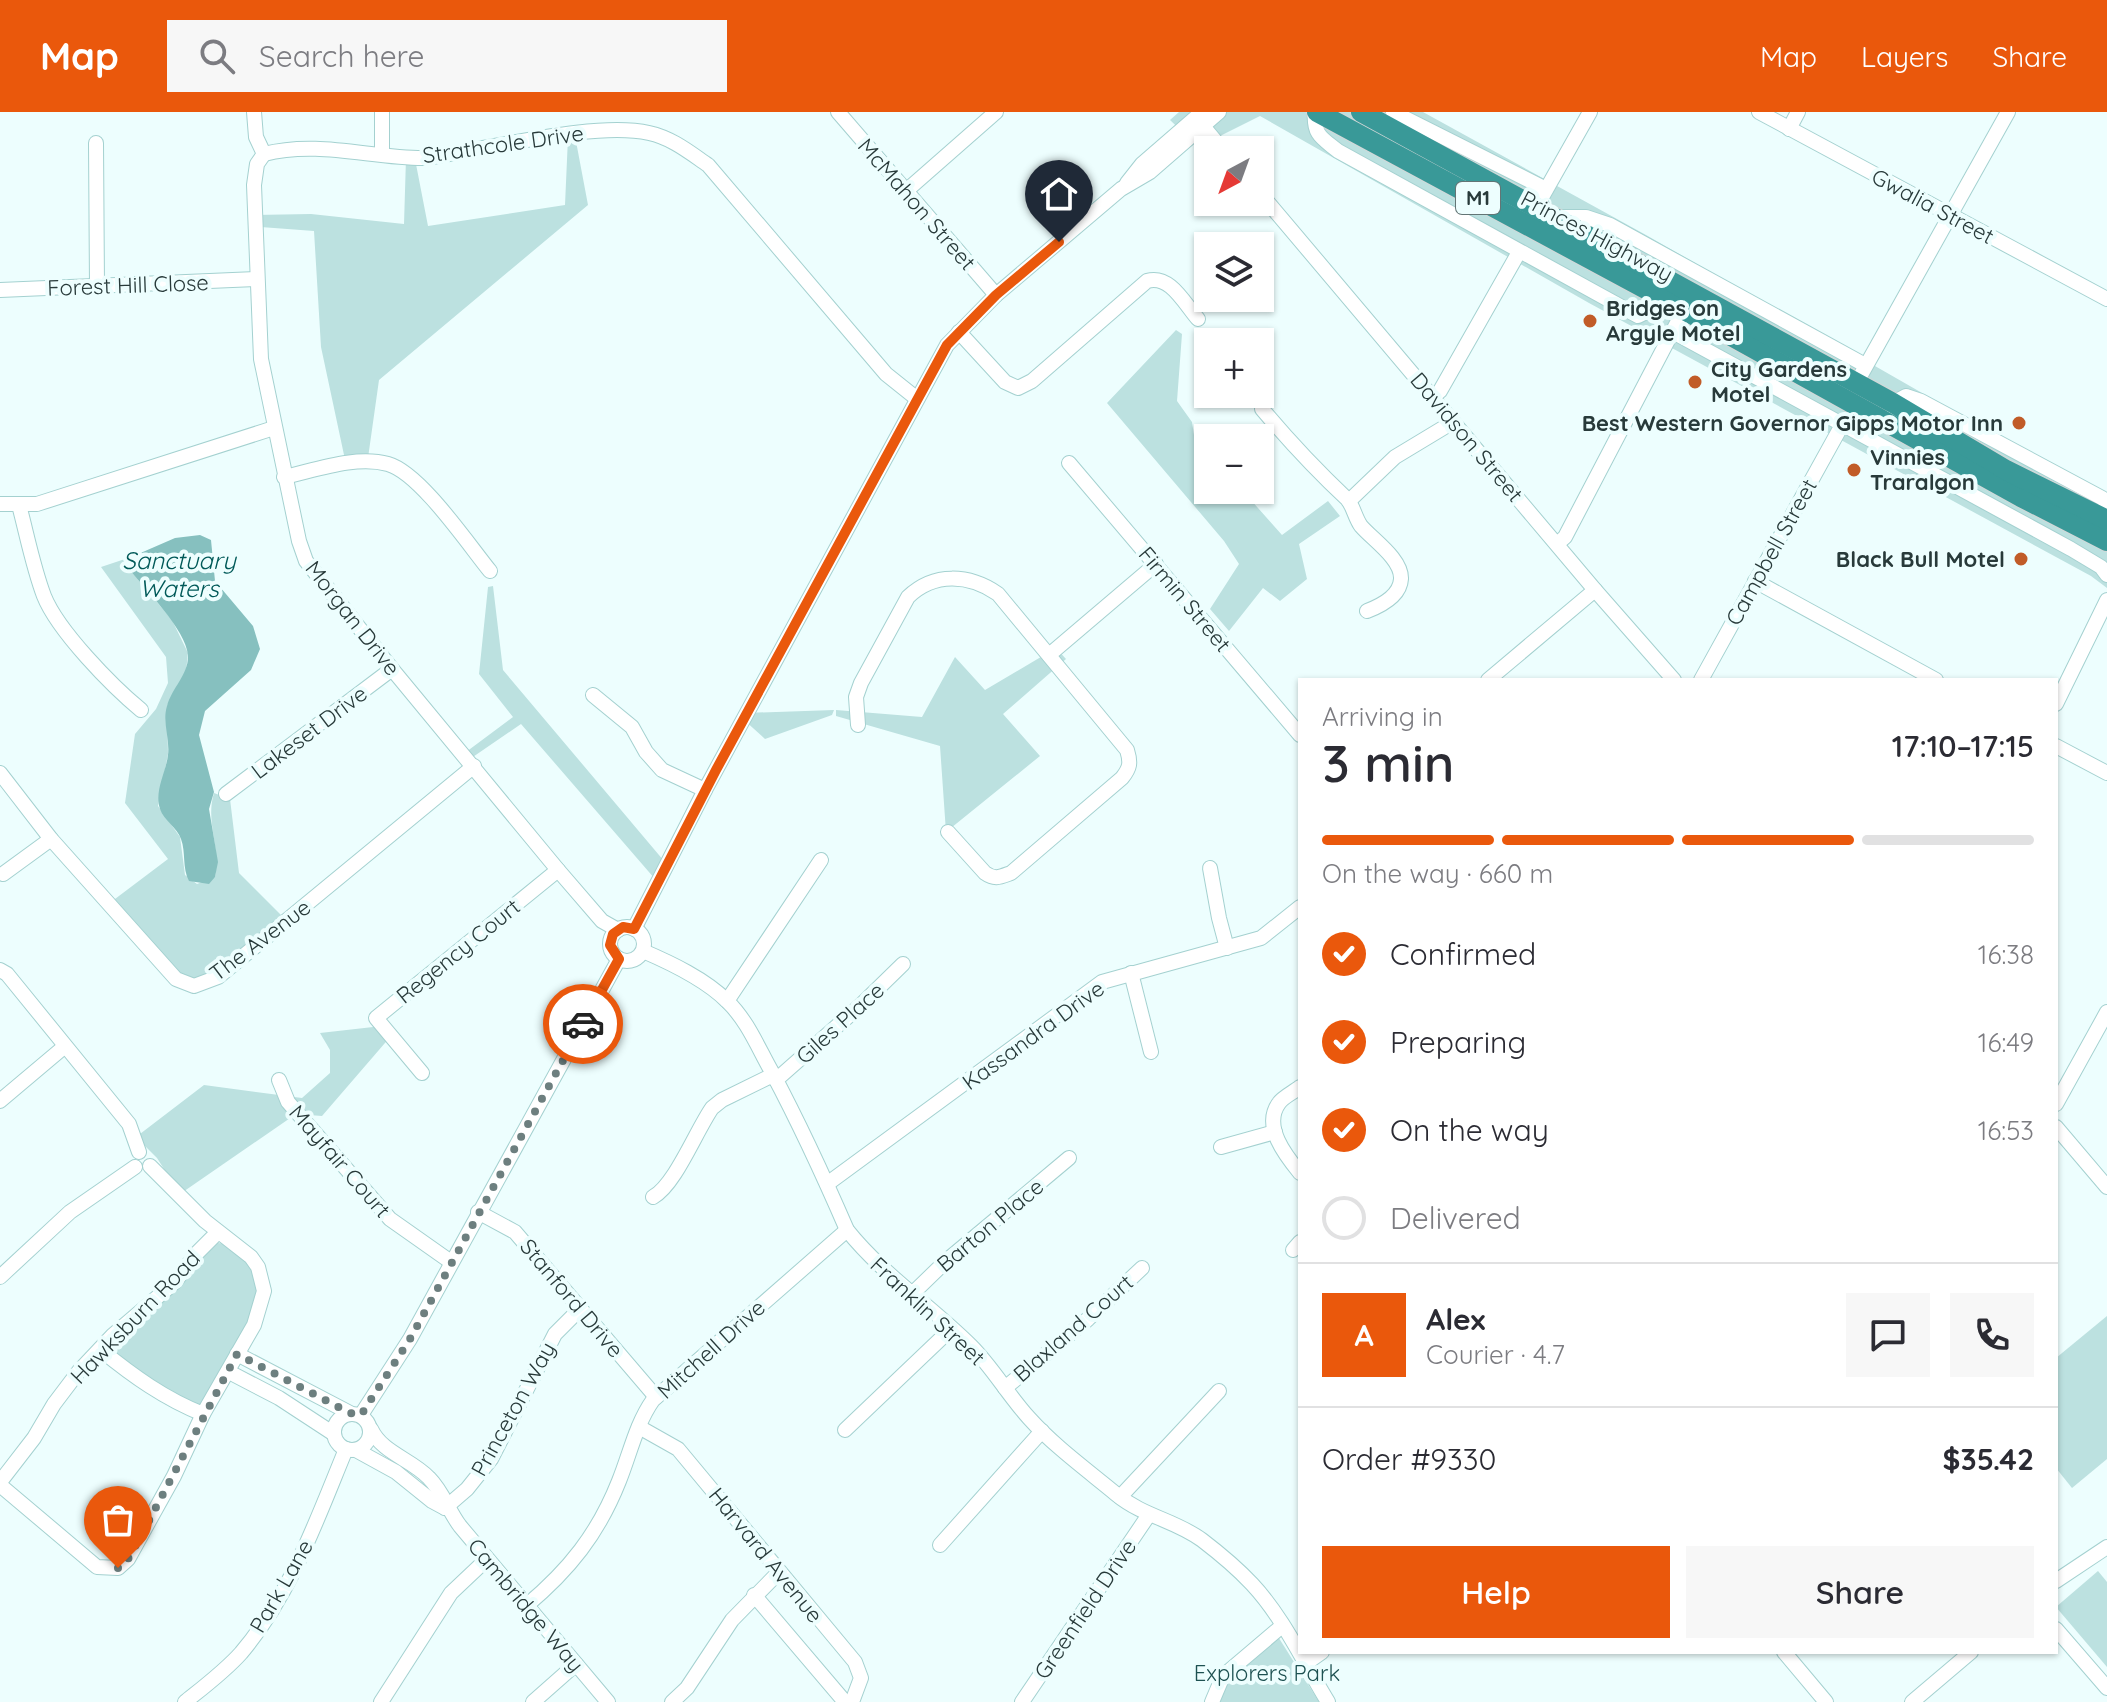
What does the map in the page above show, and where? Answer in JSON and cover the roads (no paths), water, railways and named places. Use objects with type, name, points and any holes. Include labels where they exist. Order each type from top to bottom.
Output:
[{"type":"highway","name":"Princes Highway","points":[[1316,112],[1682,302],[1856,386],[1893,410],[2006,470],[2030,488],[2095,525],[2101,538]]},
{"type":"highway","name":"Princes Highway","points":[[1361,112],[1545,205],[1682,302]]},
{"type":"highway","name":"Princes Highway","points":[[1856,386],[1936,450],[2101,538]]},
{"type":"street","points":[[254,112],[256,137],[264,154]]},
{"type":"street","points":[[382,112],[382,153]]},
{"type":"street","name":"McMahon Street","points":[[838,112],[996,295]]},
{"type":"street","points":[[906,191],[996,112]]},
{"type":"street","points":[[634,929],[705,790],[947,345],[996,295],[1121,189],[1142,164],[1201,119],[1219,112]]},
{"type":"street","points":[[1316,112],[1314,127],[1338,151],[1638,316],[1682,302]]},
{"type":"street","points":[[1393,112],[1545,205],[1573,219],[1586,217],[1610,225],[1856,386],[2008,112]]},
{"type":"street","points":[[1545,205],[1590,112]]},
{"type":"street","name":"Gwalia Street","points":[[1759,112],[2107,299]]},
{"type":"street","points":[[1789,129],[1798,112]]},
{"type":"street","points":[[1201,119],[1213,136]]},
{"type":"street","name":"Strathcole Drive","points":[[264,154],[292,149],[424,158],[617,130],[649,133],[676,142],[708,165],[886,374],[916,398]]},
{"type":"street","points":[[96,143],[97,286]]},
{"type":"street","name":"Morgan Drive","points":[[264,154],[254,174],[262,367],[284,477],[306,561],[558,870],[602,921],[618,930]]},
{"type":"street","name":"Davidson Street","points":[[1274,210],[1672,678]]},
{"type":"street","points":[[1433,397],[1440,391],[1519,252]]},
{"type":"street","points":[[959,332],[1005,382],[1018,388],[1032,381],[1157,275],[1198,319]]},
{"type":"street","name":"Forest Hill Close","points":[[0,290],[256,279]]},
{"type":"street","points":[[1557,544],[1565,537],[1673,332],[1682,302]]},
{"type":"street","points":[[1673,332],[2071,549],[2101,567],[2107,575]]},
{"type":"street","points":[[1936,450],[1893,410],[1906,396],[1921,401],[2102,498],[2107,504]]},
{"type":"street","points":[[1262,409],[1325,481],[1349,501],[1356,518],[1398,565],[1401,576],[1395,592],[1388,600],[1367,611]]},
{"type":"street","points":[[1349,501],[1395,457],[1453,422]]},
{"type":"street","name":"Campbell Street","points":[[1702,678],[1842,425]]},
{"type":"street","points":[[0,504],[37,504],[274,428]]},
{"type":"street","points":[[284,477],[352,462],[388,464],[400,469],[414,479],[438,506],[490,571]]},
{"type":"street","name":"Firmin Street","points":[[1069,463],[1298,733]]},
{"type":"street","points":[[19,505],[45,598],[111,685],[141,710]]},
{"type":"street","points":[[2071,549],[2101,538]]},
{"type":"street","points":[[1049,655],[1156,564]]},
{"type":"street","points":[[858,725],[856,697],[861,683],[908,597],[919,586],[934,580],[969,579],[998,594],[1127,750],[1129,769],[1011,873],[1000,878],[985,873],[948,832]]},
{"type":"street","points":[[1755,581],[1932,678]]},
{"type":"street","points":[[1490,678],[1595,590]]},
{"type":"street","points":[[2058,700],[2107,600]]},
{"type":"street","name":"Lakeset Drive","points":[[226,794],[392,669]]},
{"type":"street","points":[[593,695],[632,727],[646,752],[662,770],[705,790]]},
{"type":"street","points":[[2058,747],[2107,773]]},
{"type":"street","name":"The Avenue","points":[[0,773],[51,839],[176,979],[194,986],[218,977],[474,766]]},
{"type":"street","points":[[3,874],[51,839]]},
{"type":"street","points":[[727,1001],[821,860]]},
{"type":"street","points":[[1210,868],[1227,948]]},
{"type":"street","name":"Regency Court","points":[[422,1073],[376,1018],[558,870]]},
{"type":"street","name":"Kassandra Drive","points":[[827,1184],[1102,982],[1261,938],[1298,909]]},
{"type":"street","name":"Morgan Drive","points":[[602,921],[610,945]]},
{"type":"street","points":[[623,927],[634,929],[642,936],[643,951],[635,959],[619,959],[610,945],[618,930],[623,927]]},
{"type":"street","name":"Franklin Street","points":[[643,951],[688,974],[727,1001],[752,1036],[774,1077],[847,1230],[871,1258],[985,1360],[1042,1431],[1120,1497],[1148,1516],[1200,1538],[1233,1566],[1267,1602],[1298,1652]]},
{"type":"street","points":[[237,1354],[355,1414],[371,1429],[369,1441],[351,1450],[336,1441],[337,1421],[355,1414],[410,1339],[619,959]]},
{"type":"street","name":"Giles Place","points":[[653,1197],[662,1192],[671,1179],[712,1108],[722,1100],[774,1077],[861,1005],[903,964]]},
{"type":"street","points":[[0,970],[7,974],[129,1124],[141,1162],[218,1232],[242,1247],[258,1267],[264,1291],[254,1325],[203,1414],[174,1476],[128,1559],[118,1568],[97,1567],[0,1483]]},
{"type":"street","points":[[1131,973],[1151,1052]]},
{"type":"street","points":[[2058,1100],[2107,1012]]},
{"type":"street","points":[[0,1101],[64,1047]]},
{"type":"street","name":"Mayfair Court","points":[[279,1080],[288,1102],[390,1219],[451,1262]]},
{"type":"street","points":[[1298,1089],[1279,1103],[1274,1116],[1275,1132],[1283,1153],[1298,1171]]},
{"type":"street","points":[[2058,1129],[2107,1187]]},
{"type":"street","points":[[1221,1147],[1275,1132]]},
{"type":"street","name":"Barton Place","points":[[912,1294],[945,1262],[1069,1158]]},
{"type":"street","points":[[0,1277],[70,1212],[141,1162]]},
{"type":"street","name":"Stanford Drive","points":[[478,1212],[515,1232],[656,1397]]},
{"type":"street","name":"Mitchell Drive","points":[[526,1606],[568,1568],[588,1541],[615,1491],[644,1413],[656,1397],[847,1230]]},
{"type":"street","name":"Hawksburn Road","points":[[0,1483],[34,1438],[64,1389],[113,1335],[175,1282],[218,1232]]},
{"type":"street","name":"Blaxland Court","points":[[1005,1388],[1088,1319],[1142,1268]]},
{"type":"street","name":"Princeton Way","points":[[445,1508],[467,1489],[491,1459],[555,1334],[580,1309]]},
{"type":"street","points":[[845,1430],[951,1329]]},
{"type":"street","points":[[101,1350],[164,1395],[203,1414]]},
{"type":"street","points":[[229,1372],[290,1405],[334,1434]]},
{"type":"street","points":[[290,1405],[301,1389]]},
{"type":"street","points":[[1120,1497],[1219,1391]]},
{"type":"street","name":"Harvard Avenue","points":[[639,1427],[678,1449],[858,1667],[861,1684],[852,1702]]},
{"type":"street","name":"Cambridge Way","points":[[371,1429],[376,1440],[429,1478],[443,1498],[445,1508]]},
{"type":"street","points":[[940,1545],[1042,1431]]},
{"type":"street","name":"Cambridge Way","points":[[351,1450],[396,1472],[445,1508],[608,1702]]},
{"type":"street","name":"Park Lane","points":[[185,1702],[242,1652],[266,1618],[303,1554],[351,1450]]},
{"type":"street","name":"Greenfield Drive","points":[[1022,1702],[1148,1516]]},
{"type":"street","points":[[2058,1580],[2107,1547]]},
{"type":"street","points":[[381,1702],[451,1593],[487,1559]]},
{"type":"street","points":[[672,1702],[687,1688],[732,1620],[779,1572]]},
{"type":"street","name":"Harvard Avenue","points":[[754,1595],[845,1702]]},
{"type":"street","points":[[1212,1702],[1223,1676],[1282,1626]]},
{"type":"street","points":[[2058,1631],[2107,1688]]},
{"type":"street","name":"Franklin Street","points":[[1299,1654],[1328,1702]]},
{"type":"street","points":[[1305,1664],[1319,1654]]},
{"type":"street","points":[[1786,1654],[1826,1702]]},
{"type":"street","points":[[1912,1702],[1969,1654]]},
{"type":"street","points":[[533,1702],[576,1664]]},
{"type":"water","name":"Sanctuary Waters","points":[[200,535],[211,540],[215,581],[253,626],[260,649],[251,670],[205,711],[199,735],[214,792],[209,809],[218,862],[215,877],[209,884],[189,881],[181,839],[162,813],[159,802],[159,788],[168,755],[166,712],[169,699],[188,662],[186,645],[173,622],[129,569],[129,558],[175,538]]},
{"type":"place","name":"Bridges on Argyle Motel","points":[[1590,321]]},
{"type":"place","name":"City Gardens Motel","points":[[1695,382]]},
{"type":"place","name":"Best Western Governor Gipps Motor Inn","points":[[2019,423]]},
{"type":"place","name":"Vinnies Traralgon","points":[[1854,470]]},
{"type":"place","name":"Black Bull Motel","points":[[2021,559]]},
{"type":"park label","name":"Explorers Park","points":[[1267,1673]]}]
